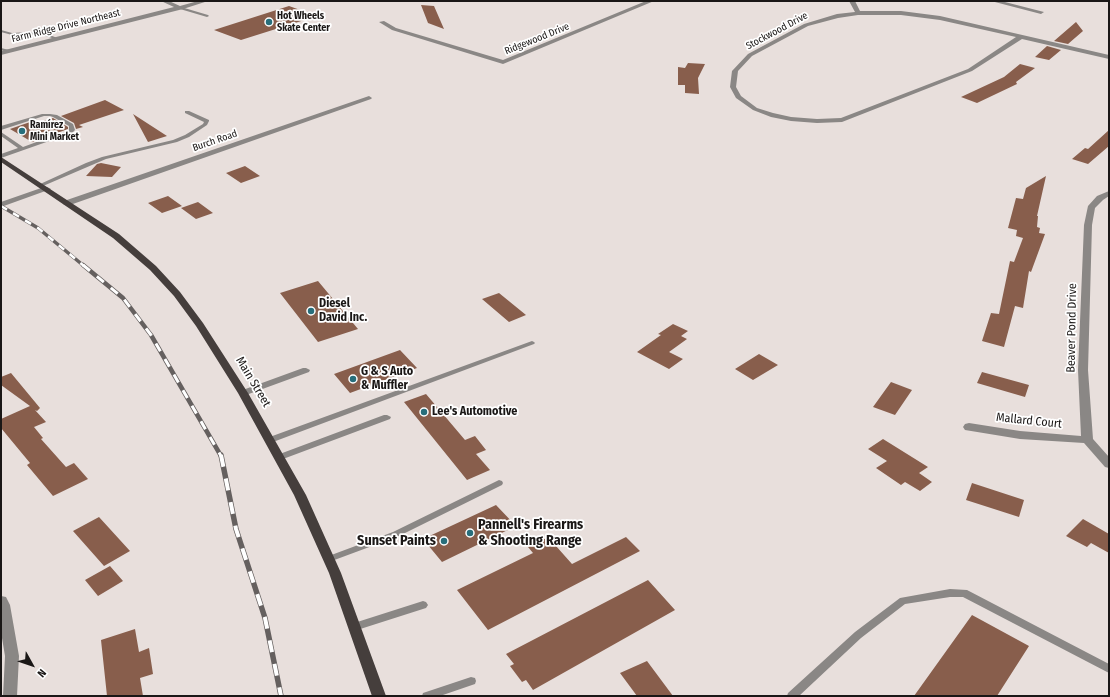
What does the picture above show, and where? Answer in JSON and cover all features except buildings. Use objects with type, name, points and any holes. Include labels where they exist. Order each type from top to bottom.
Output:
[{"type":"main road","name":"Main Street","points":[[1,158],[116,236],[153,268],[200,324],[280,456],[300,495],[329,558],[379,696]]},
{"type":"street","points":[[164,1],[181,8]]},
{"type":"street","name":"Farm Ridge Drive Northeast","points":[[3,51],[58,39],[205,1]]},
{"type":"street","points":[[630,1],[643,4]]},
{"type":"street","name":"Ridgewood Drive","points":[[382,22],[394,29],[503,62],[651,1]]},
{"type":"street","points":[[852,1],[858,13]]},
{"type":"street","points":[[994,1],[1042,12]]},
{"type":"street","name":"Stockwood Drive","points":[[1020,37],[970,70],[842,120],[817,121],[791,119],[778,116],[755,109],[738,97],[733,87],[736,71],[750,55],[806,25],[837,16],[858,13],[900,13],[924,16],[962,23],[1109,57]]},
{"type":"street","name":"Burch Road","points":[[67,203],[369,98]]},
{"type":"street","points":[[1,205],[44,187]]},
{"type":"street","name":"Beaver Pond Drive","points":[[1087,440],[1084,370],[1088,225],[1091,208],[1100,198],[1109,193]]},
{"type":"street","name":"Mallard Court","points":[[970,427],[1020,434],[1087,440]]},
{"type":"street","points":[[1087,440],[1109,464]]},
{"type":"street","points":[[2,603],[12,656],[10,696]]},
{"type":"lane","points":[[181,8],[207,16]]},
{"type":"lane","points":[[1,31],[12,34],[29,33],[47,35],[58,39]]},
{"type":"lane","points":[[44,187],[88,164],[104,158],[175,141],[198,131],[207,121],[188,112]]},
{"type":"lane","points":[[1,128],[44,115],[55,116],[72,125],[72,130],[70,132],[1,158]]},
{"type":"lane","points":[[1,134],[23,149]]},
{"type":"lane","points":[[270,440],[532,343]]},
{"type":"lane","points":[[243,393],[306,370]]},
{"type":"lane","points":[[280,456],[387,417]]},
{"type":"lane","points":[[329,558],[396,534],[499,483]]},
{"type":"lane","points":[[792,696],[858,635],[903,601],[950,593],[964,593],[1109,669]]},
{"type":"lane","points":[[354,627],[423,605]]},
{"type":"lane","points":[[427,696],[471,681]]},
{"type":"railway","points":[[1,206],[38,228],[84,266]]},
{"type":"railway","points":[[83,265],[123,298],[151,335],[221,456]]},
{"type":"railway","points":[[221,455],[236,529],[265,618],[281,696]]},
{"type":"place","name":"Hot Wheels Skate Center","points":[[269,22]]},
{"type":"place","name":"Ramírez Mini Market","points":[[22,131]]},
{"type":"place","name":"Diesel David Inc.","points":[[311,311]]},
{"type":"place","name":"G & S Auto & Muffler","points":[[353,379]]},
{"type":"place","name":"Lee's Automotive","points":[[424,412]]},
{"type":"place","name":"Pannell's Firearms & Shooting Range","points":[[470,533]]},
{"type":"place","name":"Sunset Paints","points":[[444,541]]}]
